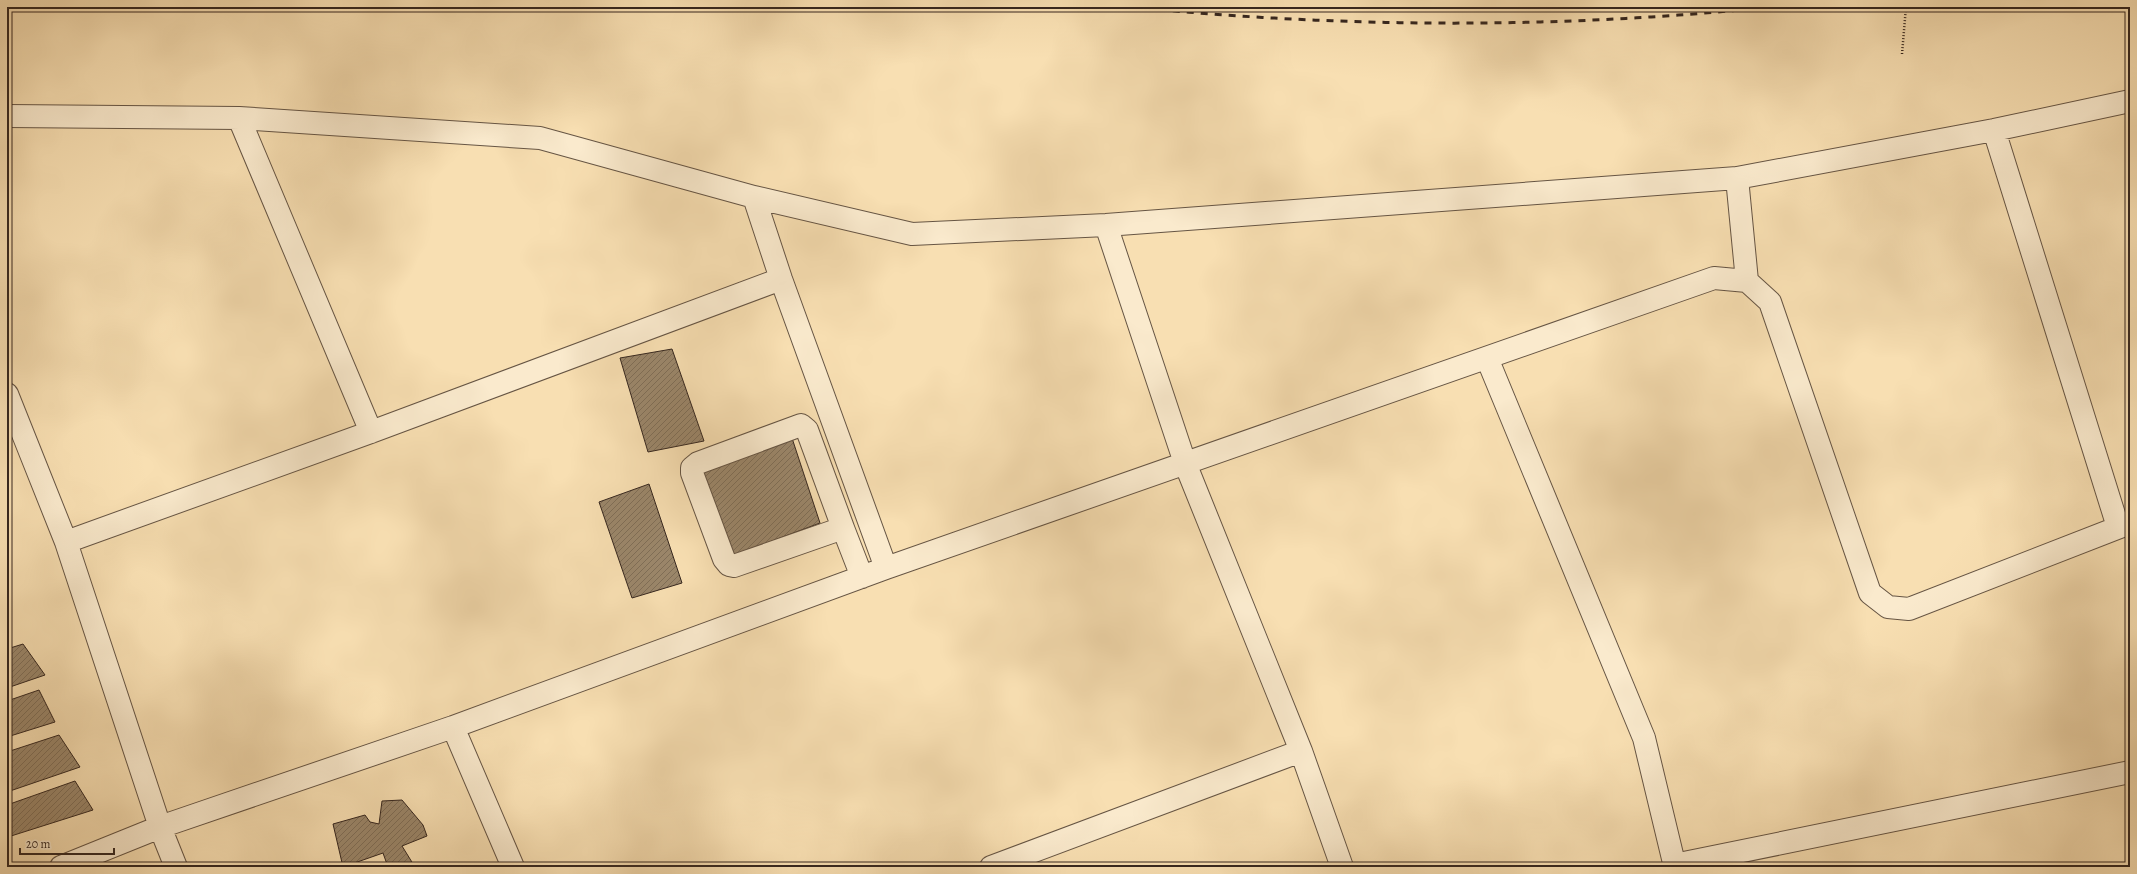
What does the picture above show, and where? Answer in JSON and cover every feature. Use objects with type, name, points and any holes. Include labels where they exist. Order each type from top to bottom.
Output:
[{"type":"street","points":[[7,116],[239,118],[540,138],[754,197],[912,234],[1106,225],[1736,178],[1994,130],[2130,101]]},
{"type":"street","points":[[239,118],[371,432]]},
{"type":"street","points":[[61,867],[160,827],[453,727],[886,568],[1714,278],[1747,281],[1770,302],[1870,593],[1888,607],[1909,609],[2124,525],[1994,130]]},
{"type":"street","points":[[1736,178],[1747,281]]},
{"type":"street","points":[[754,197],[781,279],[886,568]]},
{"type":"street","points":[[1106,225],[1185,463],[1301,751],[1342,867]]},
{"type":"street","points":[[66,542],[371,432],[781,279]]},
{"type":"street","points":[[1487,358],[1644,738],[1675,866],[2130,772]]},
{"type":"street","points":[[7,394],[66,542],[160,827],[176,867]]},
{"type":"street","points":[[843,528],[731,566],[724,559],[692,473],[692,468],[698,463],[798,426],[806,430],[862,577]]},
{"type":"street","points":[[815,453],[841,443]]},
{"type":"street","points":[[453,727],[513,867]]},
{"type":"street","points":[[991,867],[1301,751]]},
{"type":"path","points":[[1902,54],[1906,7]]},
{"type":"building","points":[[672,349],[704,441],[648,452],[620,358]]},
{"type":"building","points":[[790,432],[820,523],[732,556],[701,470]]},
{"type":"building","points":[[649,484],[682,583],[632,598],[599,502]]},
{"type":"building","points":[[23,644],[45,675],[7,688],[7,649]]},
{"type":"building","points":[[39,690],[55,722],[7,737],[7,701]]},
{"type":"building","points":[[59,735],[80,767],[7,792],[7,752]]},
{"type":"building","points":[[75,781],[93,810],[11,836],[7,827],[7,805]]},
{"type":"building","points":[[402,800],[423,825],[427,836],[402,846],[415,867],[388,867],[383,853],[343,867],[333,824],[365,815],[370,822],[379,824],[382,801]]},
{"type":"building","points":[[435,863],[436,867],[424,867]]},
{"type":"railway","points":[[1131,7],[1290,19],[1450,23],[1611,19],[1770,7]]}]
